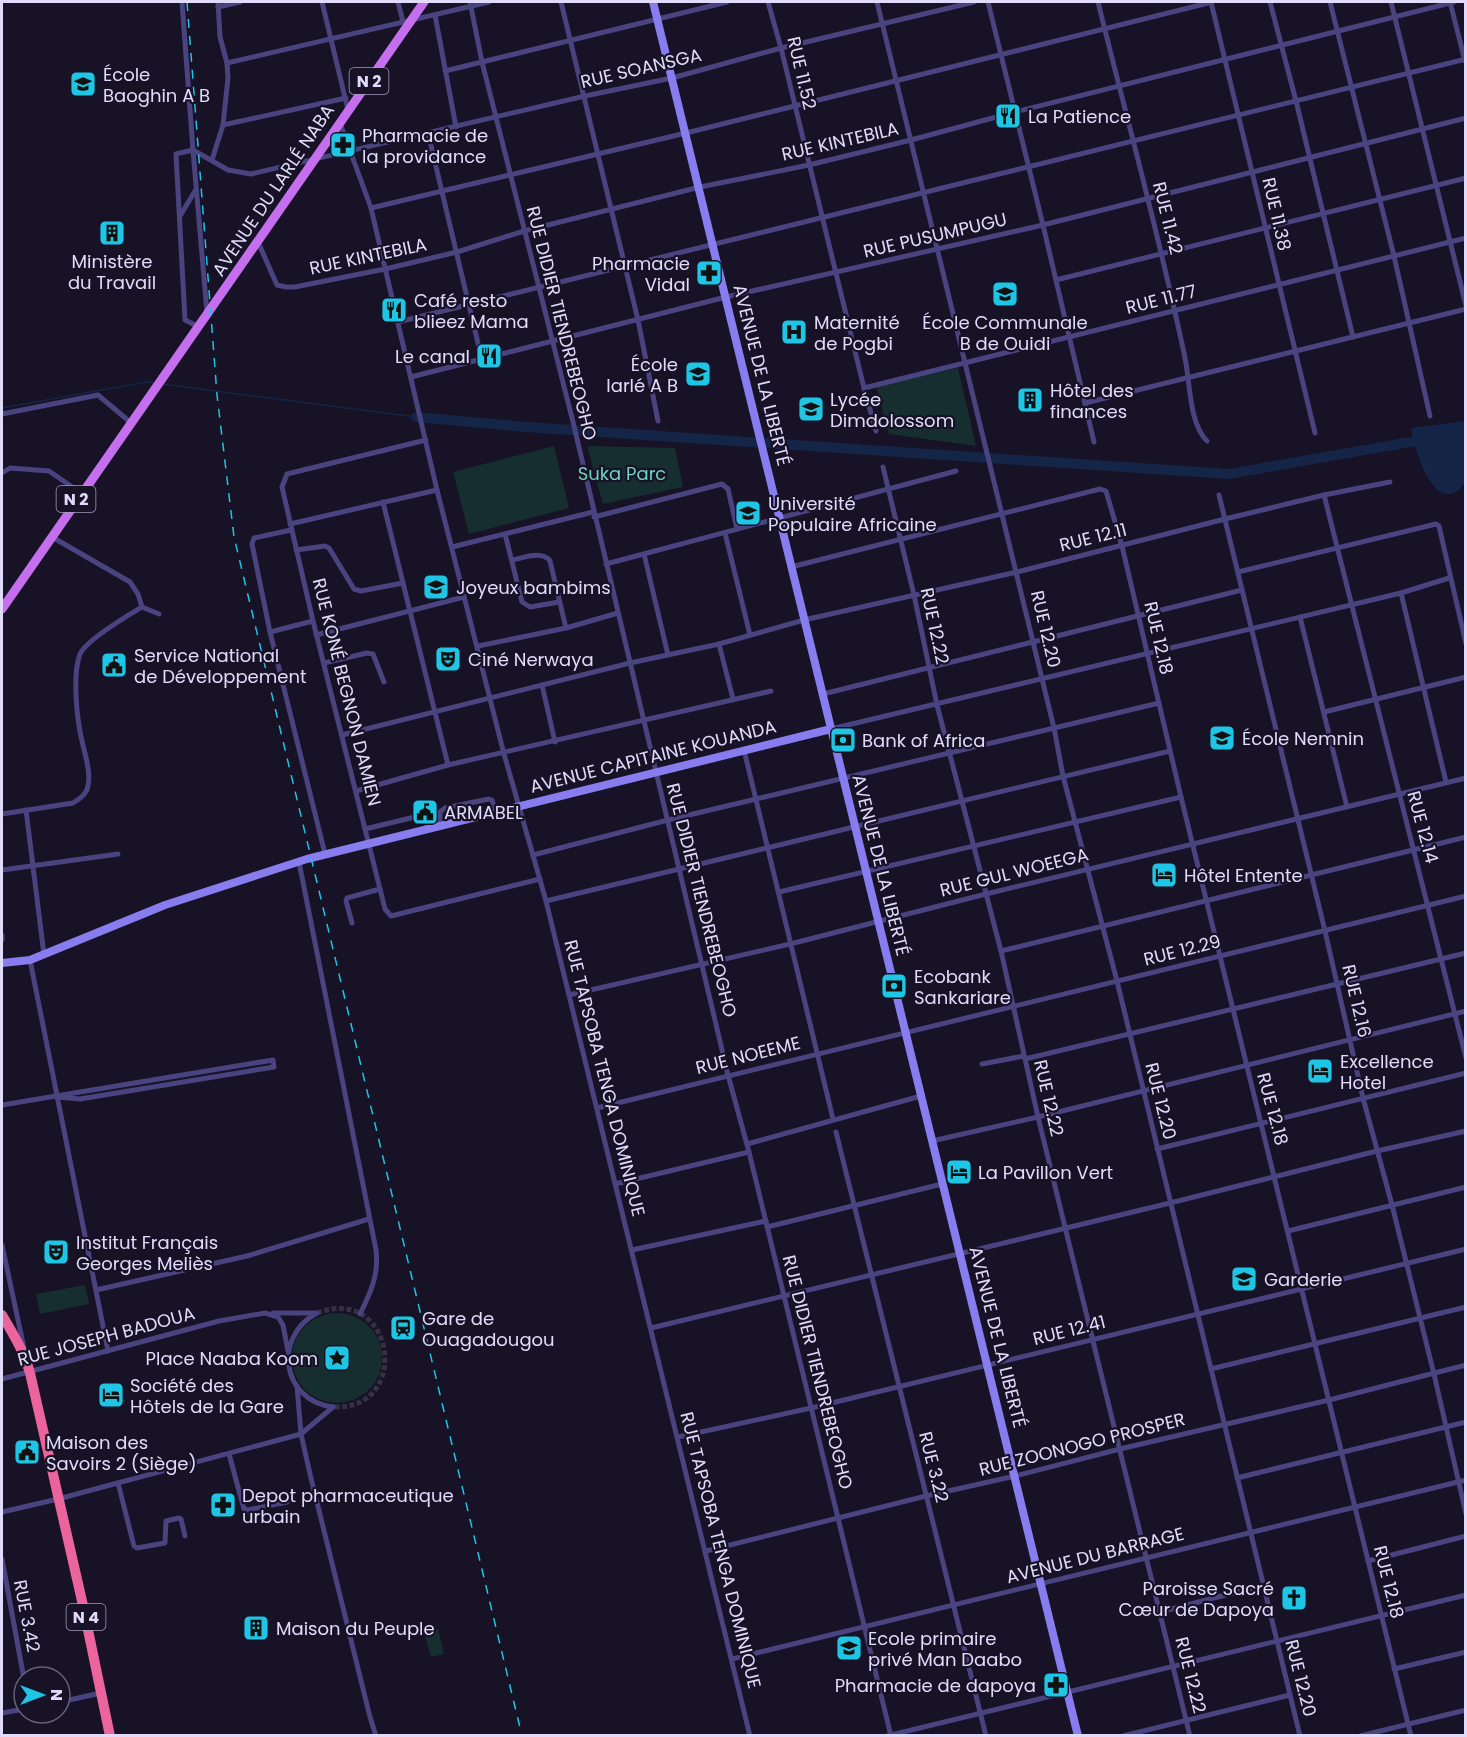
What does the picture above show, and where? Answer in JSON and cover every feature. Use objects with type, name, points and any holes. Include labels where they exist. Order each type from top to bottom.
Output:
[{"type":"highway","name":"N 4","points":[[2,1315],[26,1358],[30,1372],[111,1736]]},
{"type":"main road","name":"AVENUE DU LARLÉ NABA","points":[[130,422],[258,242],[407,21],[424,2]]},
{"type":"main road","name":"AVENUE DE LA LIBERTÉ","points":[[653,2],[1078,1736]]},
{"type":"main road","name":"N 2","points":[[2,609],[130,422]]},
{"type":"main road","name":"AVENUE CAPITAINE KOUANDA","points":[[2,963],[30,960],[165,905],[299,861],[831,729]]},
{"type":"street","points":[[182,2],[208,314]]},
{"type":"street","points":[[212,160],[223,125],[228,95],[227,63],[220,37],[218,4],[240,2]]},
{"type":"street","points":[[322,2],[348,110]]},
{"type":"street","points":[[398,2],[407,21]]},
{"type":"street","points":[[227,63],[435,15],[471,4],[489,2]]},
{"type":"street","points":[[561,2],[626,266],[658,421]]},
{"type":"street","points":[[445,71],[727,2]]},
{"type":"street","name":"RUE 11.52","points":[[768,2],[876,431]]},
{"type":"street","name":"RUE 12.20","points":[[877,2],[1017,572],[1063,776],[1117,981],[1300,1736]]},
{"type":"street","name":"RUE SOANSGA","points":[[193,150],[228,170],[245,174],[313,161],[585,96],[672,78],[781,48],[974,2]]},
{"type":"street","points":[[988,2],[1044,225],[1094,442]]},
{"type":"street","name":"RUE 11.42","points":[[1098,2],[1162,254],[1175,310],[1193,410],[1202,436],[1207,441]]},
{"type":"street","points":[[370,208],[598,152],[686,133],[1211,2]]},
{"type":"street","name":"RUE 11.38","points":[[1211,2],[1315,433]]},
{"type":"street","points":[[1270,2],[1353,337]]},
{"type":"street","points":[[1330,2],[1367,144],[1430,416]]},
{"type":"street","points":[[1085,403],[1294,350],[1410,324],[1466,307],[1391,2]]},
{"type":"street","points":[[398,322],[1465,60],[1452,2]]},
{"type":"street","name":"RUE KINTEBILA","points":[[258,242],[274,282],[281,287],[295,287],[385,269],[457,252],[524,231],[700,187],[808,165],[911,140],[1119,85],[1452,2]]},
{"type":"street","name":"RUE DIDIER TIENDREBEOGHO","points":[[471,4],[482,62],[573,422],[728,1075],[767,1224],[837,1519],[866,1627],[889,1735]]},
{"type":"street","points":[[435,15],[456,127]]},
{"type":"street","points":[[223,125],[346,98]]},
{"type":"street","name":"RUE PUSUMPUGU","points":[[411,377],[553,343],[726,297],[1044,225],[1466,118]]},
{"type":"street","name":"RUE TAPSOBA TENGA DOMINIQUE","points":[[340,123],[370,208],[464,597],[504,754],[546,901],[750,1736]]},
{"type":"street","points":[[428,133],[482,360]]},
{"type":"street","points":[[193,150],[176,154],[185,320],[199,327]]},
{"type":"street","points":[[1056,280],[1466,178]]},
{"type":"street","points":[[180,217],[196,189]]},
{"type":"street","name":"RUE 11.77","points":[[864,388],[1466,238]]},
{"type":"street","points":[[2,414],[98,395],[130,422]]},
{"type":"street","name":"RUE KONÉ BEGNON DAMIEN","points":[[426,440],[287,474],[282,487],[316,635],[385,909],[392,916],[540,879]]},
{"type":"street","name":"RUE 12.22","points":[[883,467],[914,595],[937,705],[1001,951],[1038,1117],[1190,1736]]},
{"type":"street","points":[[2,473],[10,468],[49,471],[81,493]]},
{"type":"street","points":[[606,564],[956,471]]},
{"type":"street","name":"RUE 12.11","points":[[342,735],[630,663],[719,644],[804,620],[1017,572],[1324,495],[1390,482]]},
{"type":"street","points":[[452,547],[722,484],[728,489],[737,529]]},
{"type":"street","name":"RUE 12.18","points":[[1002,515],[1100,489],[1106,491],[1148,652],[1246,1066],[1262,1122],[1411,1736]]},
{"type":"street","points":[[325,854],[270,632],[252,542],[254,538],[290,527],[437,490]]},
{"type":"street","name":"RUE 12.16","points":[[1219,495],[1338,984],[1363,1098],[1434,1374],[1466,1514]]},
{"type":"street","name":"RUE 12.14","points":[[1324,495],[1466,1058]]},
{"type":"street","points":[[383,502],[448,765]]},
{"type":"street","points":[[791,567],[1002,515]]},
{"type":"street","points":[[1238,572],[1436,524],[1439,526],[1449,579],[1466,644]]},
{"type":"street","points":[[725,533],[750,635]]},
{"type":"street","points":[[505,534],[522,602],[530,607],[559,602]]},
{"type":"street","points":[[50,537],[130,582],[138,594],[141,607]]},
{"type":"street","points":[[296,550],[325,546],[329,548],[354,589],[361,591],[403,583]]},
{"type":"street","points":[[644,554],[668,655]]},
{"type":"street","points":[[512,560],[541,555],[546,556],[550,561],[566,628]]},
{"type":"street","points":[[831,729],[1401,593],[1449,579]]},
{"type":"street","points":[[823,694],[1033,640],[1242,590]]},
{"type":"street","points":[[1401,593],[1446,782]]},
{"type":"street","points":[[316,635],[464,597]]},
{"type":"street","points":[[141,607],[159,614]]},
{"type":"street","points":[[2,814],[74,803],[88,788],[88,771],[81,735],[76,678],[80,654],[87,645],[141,607]]},
{"type":"street","points":[[478,646],[566,628],[618,613]]},
{"type":"street","points":[[1300,617],[1347,807]]},
{"type":"street","points":[[270,632],[313,621]]},
{"type":"street","points":[[719,644],[733,699]]},
{"type":"street","points":[[324,663],[367,653],[373,654],[384,682]]},
{"type":"street","points":[[1324,712],[1466,677]]},
{"type":"street","points":[[542,685],[555,741]]},
{"type":"street","points":[[356,792],[448,765],[771,691]]},
{"type":"street","points":[[533,855],[668,820],[1159,703]]},
{"type":"street","points":[[744,750],[833,1119]]},
{"type":"street","points":[[546,901],[1170,751]]},
{"type":"street","name":"RUE GUL WOEEGA","points":[[569,995],[790,944],[986,894],[1466,778]]},
{"type":"street","points":[[778,892],[1181,797]]},
{"type":"street","points":[[440,826],[440,812],[445,808],[492,800],[496,812]]},
{"type":"street","points":[[26,810],[44,955]]},
{"type":"street","points":[[365,829],[419,816],[426,819],[428,830]]},
{"type":"street","points":[[1001,951],[1464,838],[1466,845]]},
{"type":"street","points":[[2,870],[118,854]]},
{"type":"street","points":[[299,861],[378,1266],[371,1291],[360,1314]]},
{"type":"street","points":[[352,922],[346,901],[348,898],[380,889]]},
{"type":"street","name":"RUE 12.29","points":[[906,1031],[1466,896]]},
{"type":"street","points":[[2,935],[2,940]]},
{"type":"street","points":[[982,1064],[1129,1034],[1466,953]]},
{"type":"street","points":[[30,960],[108,1351]]},
{"type":"street","points":[[932,1141],[1351,1041],[1466,1011]]},
{"type":"street","name":"RUE NOEEME","points":[[597,1108],[906,1031]]},
{"type":"street","points":[[2,1105],[273,1060],[274,1067],[80,1098],[57,1097]]},
{"type":"street","points":[[1157,1149],[1466,1073]]},
{"type":"street","points":[[747,1144],[921,1096]]},
{"type":"street","points":[[651,1328],[1466,1131]]},
{"type":"street","name":"RUE 3.22","points":[[836,1132],[986,1736]]},
{"type":"street","points":[[615,1184],[749,1152]]},
{"type":"street","points":[[632,1250],[854,1206],[942,1184]]},
{"type":"street","points":[[1288,1231],[1466,1187]]},
{"type":"street","points":[[96,1290],[247,1256],[369,1219]]},
{"type":"street","points":[[2,1245],[26,1358]]},
{"type":"street","name":"RUE 12.41","points":[[678,1437],[811,1408],[1466,1249]]},
{"type":"street","points":[[1212,1369],[1466,1307]]},
{"type":"street","points":[[265,1313],[317,1313],[297,1329],[288,1351]]},
{"type":"street","points":[[265,1313],[278,1317],[283,1325],[290,1370],[297,1386],[301,1434],[374,1734]]},
{"type":"street","name":"RUE JOSEPH BADOUA","points":[[2,1379],[219,1321],[265,1313]]},
{"type":"street","name":"RUE ZOONOGO PROSPER","points":[[706,1551],[1466,1365]]},
{"type":"street","points":[[2,1512],[301,1434],[333,1407],[315,1402],[297,1386]]},
{"type":"street","points":[[1237,1478],[1466,1422]]},
{"type":"street","points":[[229,1454],[244,1509],[287,1502]]},
{"type":"street","name":"AVENUE DU BARRAGE","points":[[732,1659],[1466,1480]]},
{"type":"street","points":[[118,1483],[134,1546],[137,1548],[165,1543],[166,1521],[179,1518],[185,1536]]},
{"type":"street","points":[[1368,1561],[1466,1536]]},
{"type":"street","name":"RUE 3.42","points":[[2,1559],[21,1665]]},
{"type":"street","points":[[1160,1612],[1264,1586]]},
{"type":"street","points":[[889,1735],[1466,1595]]},
{"type":"street","points":[[1394,1669],[1466,1652]]},
{"type":"street","points":[[72,1699],[101,1693]]},
{"type":"street","points":[[1123,1736],[1290,1695]]},
{"type":"street","points":[[1360,1736],[1466,1710]]},
{"type":"green space","points":[[958,368],[976,446],[889,434],[876,386]]},
{"type":"green space","points":[[554,446],[569,508],[469,534],[453,472]]},
{"type":"green space","name":"Suka Parc","points":[[587,446],[675,448],[683,487],[603,504]]},
{"type":"green space","points":[[85,1285],[89,1304],[40,1314],[36,1294]]},
{"type":"green space","points":[[337,1313],[354,1316],[369,1326],[379,1341],[382,1358],[379,1375],[369,1390],[354,1400],[337,1403],[320,1400],[305,1390],[295,1375],[292,1358],[295,1341],[305,1326],[320,1316]]},
{"type":"green space","points":[[438,1629],[444,1654],[431,1657],[424,1632]]},
{"type":"water","points":[[1465,421],[1465,483],[1459,490],[1450,494],[1442,492],[1435,487],[1423,468],[1411,428]]},
{"type":"waterway","points":[[2,408],[146,382],[154,383]]},
{"type":"waterway","points":[[162,384],[416,417]]},
{"type":"waterway","points":[[416,417],[526,427],[1229,474],[1427,439]]},
{"type":"tunnel","points":[[317,1313],[343,1309],[364,1316],[377,1331],[384,1350],[384,1371],[375,1390],[358,1403],[333,1407]]},
{"type":"railway","points":[[187,2],[217,395],[234,537],[522,1736]]},
{"type":"place","name":"École Baoghin A B","points":[[83,84]]},
{"type":"place","name":"La Patience","points":[[1008,116]]},
{"type":"place","name":"Pharmacie de la providance","points":[[343,145]]},
{"type":"place","name":"Ministère du Travail","points":[[112,233]]},
{"type":"place","name":"Pharmacie Vidal","points":[[709,273]]},
{"type":"place","name":"École Communale B de Ouidi","points":[[1005,294]]},
{"type":"place","name":"Café resto blieez Mama","points":[[394,310]]},
{"type":"place","name":"Maternité de Pogbi","points":[[794,332]]},
{"type":"place","name":"Le canal","points":[[489,356]]},
{"type":"place","name":"École larlé A B","points":[[698,374]]},
{"type":"place","name":"Hôtel des finances","points":[[1030,400]]},
{"type":"place","name":"Lycée Dimdolossom","points":[[811,409]]},
{"type":"place","name":"Université Populaire Africaine","points":[[748,513]]},
{"type":"place","name":"Joyeux bambims","points":[[436,587]]},
{"type":"place","name":"Ciné Nerwaya","points":[[448,659]]},
{"type":"place","name":"Service National de Développement","points":[[114,665]]},
{"type":"place","name":"École Nemnin","points":[[1222,738]]},
{"type":"place","name":"Bank of Africa","points":[[843,740]]},
{"type":"place","name":"ARMABEL","points":[[425,812]]},
{"type":"place","name":"Hôtel Entente","points":[[1164,875]]},
{"type":"place","name":"Ecobank Sankariare","points":[[894,986]]},
{"type":"place","name":"Excellence Hotel","points":[[1320,1071]]},
{"type":"place","name":"La Pavillon Vert","points":[[959,1172]]},
{"type":"place","name":"Institut Français Georges Meliès","points":[[56,1252]]},
{"type":"place","name":"Garderie","points":[[1244,1279]]},
{"type":"place","name":"Gare de Ouagadougou","points":[[403,1328]]},
{"type":"place","name":"Place Naaba Koom","points":[[337,1358]]},
{"type":"place","name":"Société des Hôtels de la Gare","points":[[111,1395]]},
{"type":"place","name":"Maison des Savoirs 2 (Siège)","points":[[27,1452]]},
{"type":"place","name":"Depot pharmaceutique urbain","points":[[223,1505]]},
{"type":"place","name":"Paroisse Sacré Cœur de Dapoya","points":[[1294,1598]]},
{"type":"place","name":"Maison du Peuple","points":[[256,1628]]},
{"type":"place","name":"Ecole primaire privé Man Daabo","points":[[849,1648]]},
{"type":"place","name":"Pharmacie de dapoya","points":[[1056,1685]]}]
